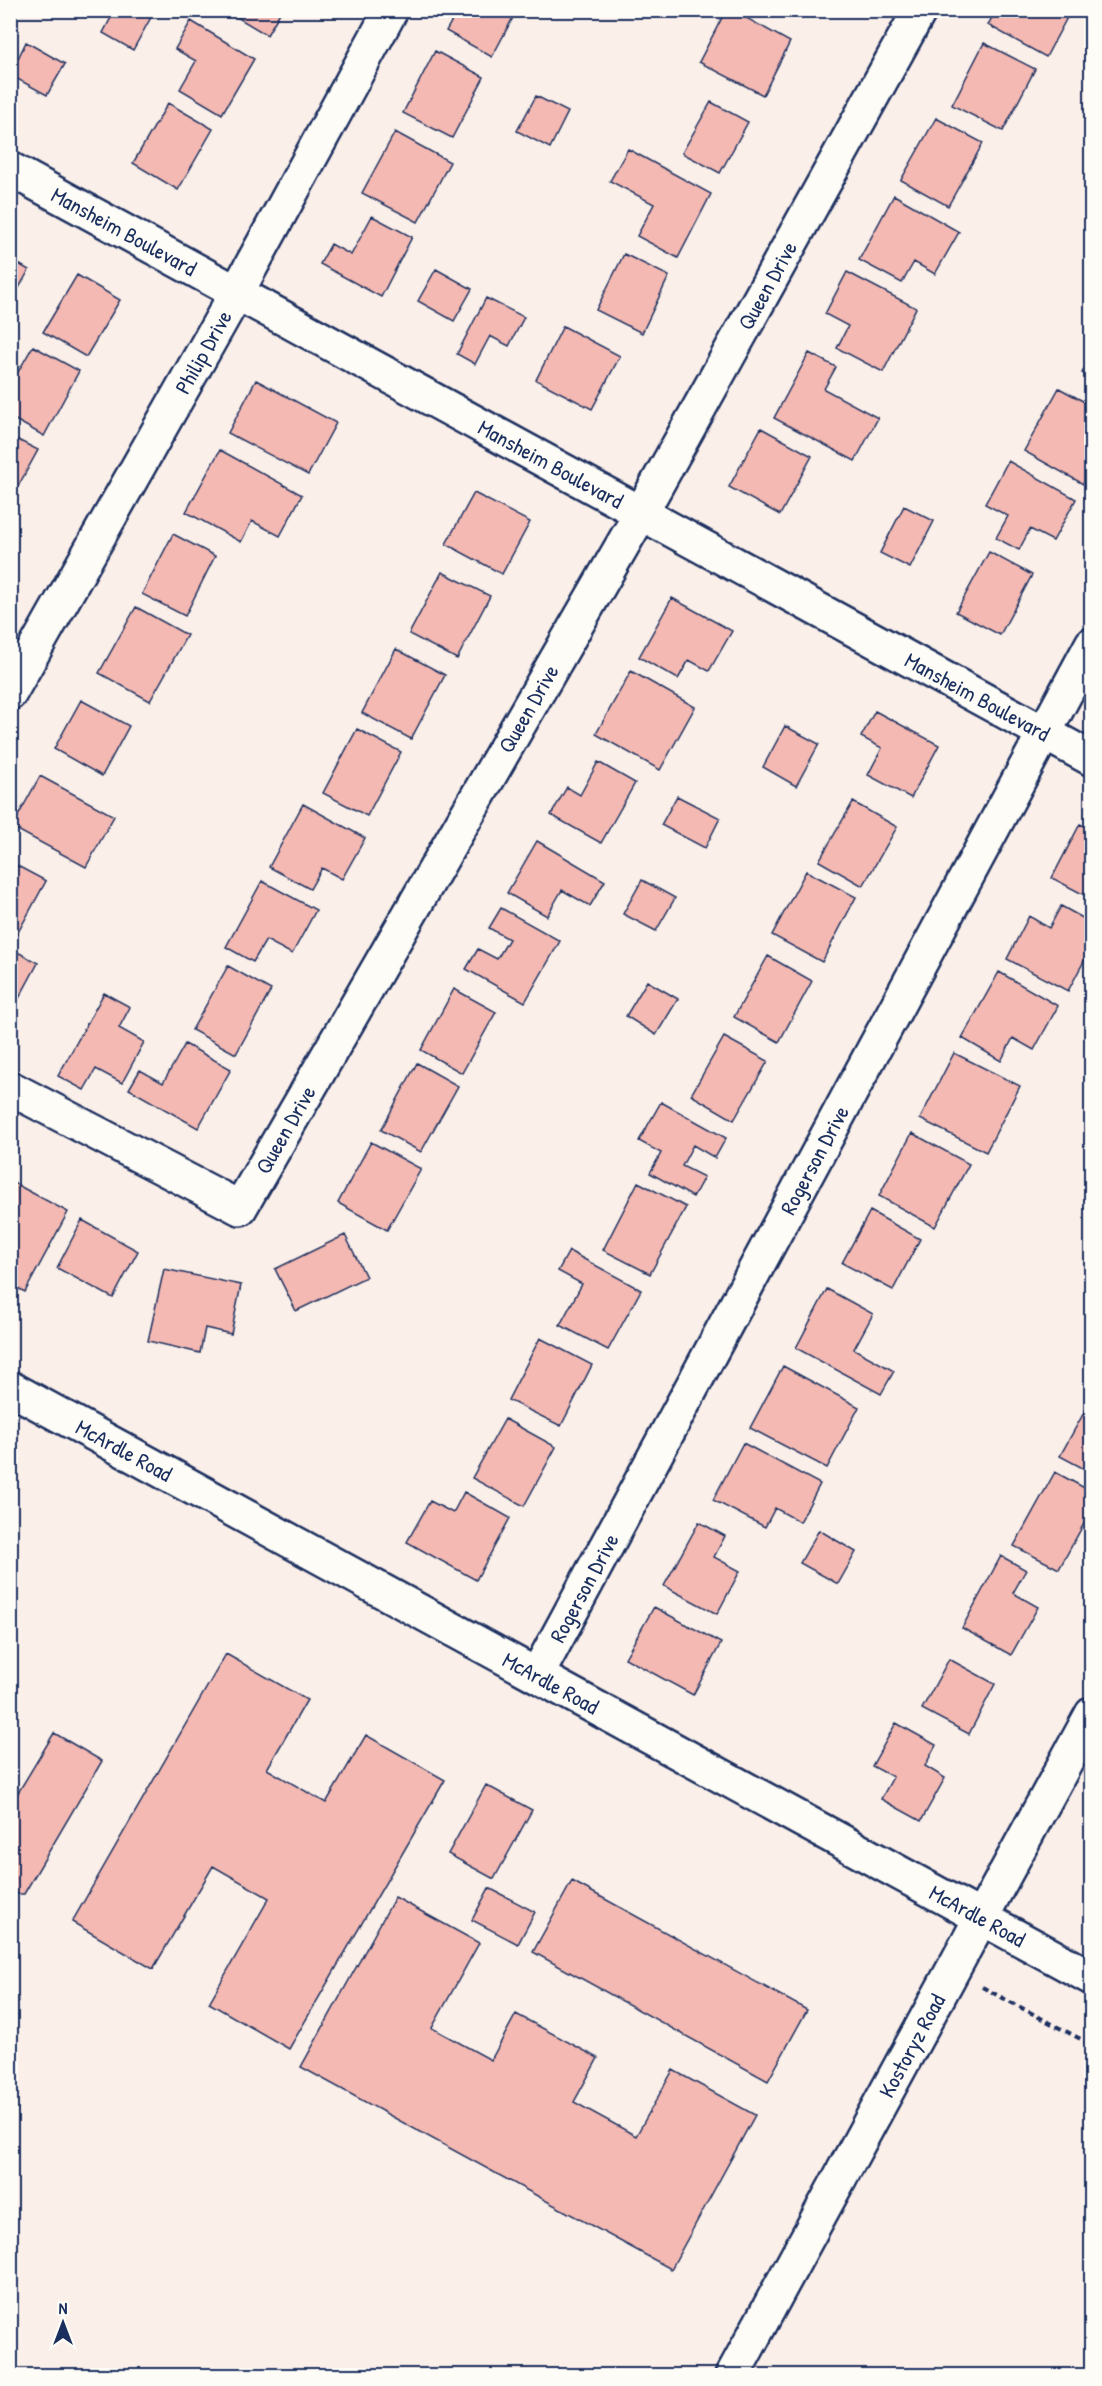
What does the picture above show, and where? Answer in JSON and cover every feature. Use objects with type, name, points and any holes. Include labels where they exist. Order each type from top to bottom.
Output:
[{"type":"street","name":"Philip Drive","points":[[10,693],[237,292],[391,10]]},
{"type":"street","name":"Queen Drive","points":[[10,1088],[240,1208],[641,513],[920,10]]},
{"type":"street","name":"Mansheim Boulevard","points":[[10,168],[1092,759]]},
{"type":"street","name":"Rogerson Drive","points":[[537,1676],[1042,732],[1092,644]]},
{"type":"street","name":"McArdle Road","points":[[10,1388],[1092,1978]]},
{"type":"street","name":"Kostoryz Road","points":[[732,2376],[1092,1714]]},
{"type":"path","points":[[952,1971],[1092,2045]]},
{"type":"building","points":[[115,10],[155,10],[133,50],[103,33]]},
{"type":"building","points":[[225,10],[281,10],[281,11],[267,35]]},
{"type":"building","points":[[458,10],[517,10],[492,57],[446,31]]},
{"type":"building","points":[[726,10],[732,10],[790,42],[763,95],[699,62]]},
{"type":"building","points":[[789,10],[806,10],[802,18]]},
{"type":"building","points":[[996,10],[1071,10],[1046,57],[988,25]]},
{"type":"building","points":[[191,21],[254,59],[222,114],[180,89],[196,61],[175,49]]},
{"type":"building","points":[[26,42],[65,64],[47,95],[10,75]]},
{"type":"building","points":[[984,43],[1035,69],[1003,131],[952,105]]},
{"type":"building","points":[[435,51],[484,77],[452,138],[403,113]]},
{"type":"building","points":[[536,96],[568,112],[550,148],[517,131]]},
{"type":"building","points":[[711,102],[748,122],[720,173],[682,153]]},
{"type":"building","points":[[168,103],[213,129],[178,190],[133,163]]},
{"type":"building","points":[[936,118],[983,143],[948,206],[901,180]]},
{"type":"building","points":[[395,132],[450,162],[418,222],[362,193]]},
{"type":"building","points":[[628,149],[711,194],[678,258],[637,236],[654,204],[610,181]]},
{"type":"building","points":[[894,195],[959,232],[935,274],[914,262],[902,283],[859,260]]},
{"type":"building","points":[[372,216],[412,237],[381,297],[320,264],[331,244],[351,255]]},
{"type":"building","points":[[624,254],[669,276],[642,333],[596,310]]},
{"type":"building","points":[[10,259],[29,270],[11,302],[10,302]]},
{"type":"building","points":[[436,269],[472,289],[454,321],[418,301]]},
{"type":"building","points":[[847,272],[916,308],[883,372],[837,348],[848,326],[825,314]]},
{"type":"building","points":[[77,275],[120,300],[86,357],[43,332]]},
{"type":"building","points":[[486,298],[524,317],[509,346],[490,336],[475,364],[457,354]]},
{"type":"building","points":[[563,326],[620,356],[592,409],[536,380]]},
{"type":"building","points":[[33,346],[79,371],[44,436],[10,417],[10,386]]},
{"type":"building","points":[[809,353],[836,367],[824,389],[878,418],[855,461],[774,418]]},
{"type":"building","points":[[1092,356],[1092,378],[1082,373]]},
{"type":"building","points":[[256,380],[336,423],[308,475],[228,433]]},
{"type":"building","points":[[1059,388],[1092,406],[1092,468],[1083,484],[1024,451]]},
{"type":"building","points":[[761,428],[812,456],[780,515],[729,487]]},
{"type":"building","points":[[10,436],[38,450],[10,501]]},
{"type":"building","points":[[220,450],[302,495],[280,536],[252,521],[241,542],[186,512]]},
{"type":"building","points":[[1008,461],[1076,499],[1053,541],[1030,529],[1019,550],[996,538],[1008,516],[985,504]]},
{"type":"building","points":[[474,493],[530,522],[502,574],[446,544]]},
{"type":"building","points":[[904,506],[934,521],[910,568],[880,553]]},
{"type":"building","points":[[173,534],[215,556],[185,616],[142,594]]},
{"type":"building","points":[[989,552],[1032,575],[1000,635],[956,612]]},
{"type":"building","points":[[442,572],[490,596],[457,659],[409,634]]},
{"type":"building","points":[[672,598],[732,631],[709,671],[689,660],[678,679],[639,657]]},
{"type":"building","points":[[136,607],[187,635],[150,701],[99,673]]},
{"type":"building","points":[[396,649],[445,675],[411,739],[362,713]]},
{"type":"building","points":[[631,671],[695,707],[660,770],[596,734]]},
{"type":"building","points":[[81,700],[129,726],[102,776],[54,749]]},
{"type":"building","points":[[875,711],[939,745],[911,798],[868,775],[882,748],[861,737]]},
{"type":"building","points":[[785,726],[819,744],[796,786],[763,767]]},
{"type":"building","points":[[357,729],[401,752],[367,816],[323,793]]},
{"type":"building","points":[[598,762],[635,783],[601,843],[551,815],[567,787],[580,795]]},
{"type":"building","points":[[40,776],[114,816],[86,867],[12,827]]},
{"type":"building","points":[[677,796],[720,818],[705,848],[661,825]]},
{"type":"building","points":[[853,802],[897,827],[863,886],[819,861]]},
{"type":"building","points":[[303,804],[365,838],[342,879],[322,868],[310,889],[269,867]]},
{"type":"building","points":[[1080,824],[1092,830],[1092,899],[1052,878]]},
{"type":"building","points":[[537,841],[605,881],[590,906],[562,890],[547,916],[507,893]]},
{"type":"building","points":[[10,862],[46,881],[16,936],[10,933]]},
{"type":"building","points":[[806,871],[856,897],[822,962],[772,935]]},
{"type":"building","points":[[642,880],[675,898],[656,931],[623,914]]},
{"type":"building","points":[[262,881],[316,910],[292,954],[266,940],[253,962],[226,947]]},
{"type":"building","points":[[1061,906],[1092,923],[1092,946],[1068,991],[1007,959],[1029,916],[1049,928]]},
{"type":"building","points":[[501,908],[560,941],[525,1002],[466,969],[478,949],[497,959],[509,939],[489,928]]},
{"type":"building","points":[[10,948],[38,963],[17,1002],[10,999]]},
{"type":"building","points":[[768,956],[812,981],[779,1042],[734,1017]]},
{"type":"building","points":[[228,966],[271,990],[236,1054],[192,1030]]},
{"type":"building","points":[[999,972],[1058,1006],[1034,1050],[1013,1038],[1001,1061],[962,1038]]},
{"type":"building","points":[[647,981],[678,999],[656,1035],[626,1016]]},
{"type":"building","points":[[454,989],[496,1012],[462,1073],[421,1050]]},
{"type":"building","points":[[104,993],[130,1007],[119,1028],[144,1042],[122,1083],[96,1069],[84,1090],[58,1076]]},
{"type":"building","points":[[724,1037],[768,1061],[734,1120],[691,1095]]},
{"type":"building","points":[[185,1044],[231,1069],[198,1128],[129,1089],[140,1070],[163,1083]]},
{"type":"building","points":[[954,1053],[1020,1086],[986,1152],[920,1119]]},
{"type":"building","points":[[417,1063],[458,1086],[421,1152],[381,1130]]},
{"type":"building","points":[[661,1102],[726,1138],[715,1158],[693,1145],[682,1166],[704,1177],[693,1197],[650,1173],[661,1153],[639,1141]]},
{"type":"building","points":[[912,1133],[969,1164],[935,1227],[879,1196]]},
{"type":"building","points":[[371,1142],[421,1169],[387,1230],[338,1203]]},
{"type":"building","points":[[10,1181],[68,1212],[25,1292],[10,1284]]},
{"type":"building","points":[[638,1182],[686,1207],[650,1274],[603,1250]]},
{"type":"building","points":[[870,1211],[920,1239],[893,1290],[842,1263]]},
{"type":"building","points":[[82,1220],[138,1251],[113,1298],[57,1268]]},
{"type":"building","points":[[345,1235],[366,1277],[296,1311],[275,1269]]},
{"type":"building","points":[[569,1251],[641,1290],[608,1350],[560,1325],[582,1284],[558,1271]]},
{"type":"building","points":[[164,1269],[241,1285],[231,1334],[205,1328],[200,1353],[148,1341]]},
{"type":"building","points":[[827,1289],[873,1314],[854,1349],[894,1371],[881,1394],[796,1348]]},
{"type":"building","points":[[540,1338],[592,1365],[561,1426],[508,1400]]},
{"type":"building","points":[[783,1366],[859,1407],[827,1468],[750,1428]]},
{"type":"building","points":[[1092,1398],[1092,1473],[1060,1456]]},
{"type":"building","points":[[505,1419],[556,1447],[524,1506],[472,1478]]},
{"type":"building","points":[[743,1443],[820,1484],[800,1522],[775,1508],[765,1527],[713,1500]]},
{"type":"building","points":[[1055,1472],[1092,1492],[1092,1509],[1059,1569],[1014,1546]]},
{"type":"building","points":[[464,1492],[510,1518],[476,1580],[407,1542],[430,1501],[453,1513]]},
{"type":"building","points":[[699,1522],[725,1536],[714,1557],[740,1571],[717,1614],[664,1586]]},
{"type":"building","points":[[819,1530],[856,1552],[838,1584],[800,1563]]},
{"type":"building","points":[[1001,1556],[1026,1570],[1013,1593],[1038,1607],[1011,1655],[962,1628]]},
{"type":"building","points":[[654,1607],[721,1643],[693,1695],[625,1658]]},
{"type":"building","points":[[226,1654],[307,1700],[267,1769],[326,1803],[366,1735],[445,1780],[289,2049],[209,2003],[269,1898],[213,1866],[153,1969],[72,1922]]},
{"type":"building","points":[[949,1659],[995,1684],[969,1734],[922,1709]]},
{"type":"building","points":[[896,1723],[936,1745],[925,1766],[945,1778],[921,1821],[881,1799],[893,1777],[872,1766]]},
{"type":"building","points":[[54,1733],[102,1761],[24,1894],[10,1894],[10,1806]]},
{"type":"building","points":[[486,1785],[532,1810],[494,1879],[448,1854]]},
{"type":"building","points":[[572,1881],[807,2010],[768,2081],[533,1952]]},
{"type":"building","points":[[489,1888],[535,1912],[518,1944],[472,1920]]},
{"type":"building","points":[[395,1897],[479,1943],[432,2028],[491,2060],[516,2014],[598,2058],[574,2102],[636,2136],[673,2070],[755,2115],[671,2269],[301,2067]]}]
